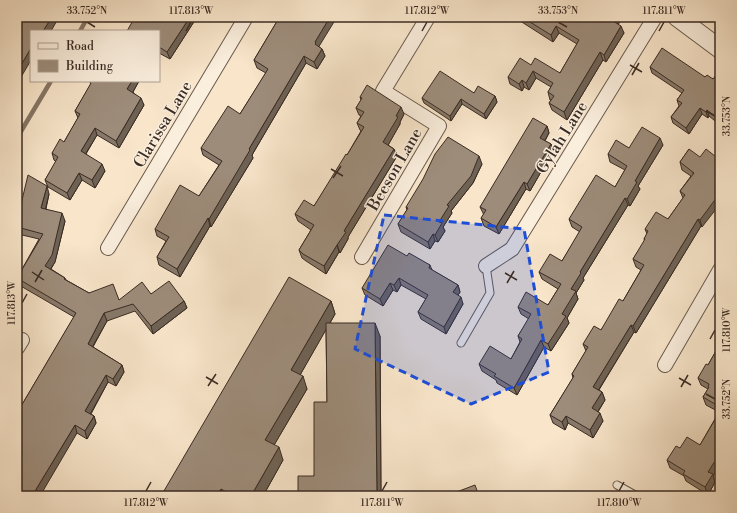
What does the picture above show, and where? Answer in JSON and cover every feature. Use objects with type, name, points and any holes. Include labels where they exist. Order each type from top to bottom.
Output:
[{"type":"street","name":"Clarissa Lane","points":[[108,248],[246,17]]},
{"type":"street","name":"Beeson Lane","points":[[362,257],[439,126],[382,91],[428,17]]},
{"type":"street","name":"Gylah Lane","points":[[486,266],[512,249],[655,17]]},
{"type":"street","points":[[677,17],[720,49]]},
{"type":"street","points":[[665,365],[720,270]]},
{"type":"lane","points":[[461,343],[490,293],[486,266]]},
{"type":"lane","points":[[617,485],[637,496]]},
{"type":"highlighted area","points":[[384,215],[524,229],[549,372],[471,404],[355,349]]},
{"type":"building","points":[[17,17],[52,17],[44,30],[30,30],[30,50],[17,72]]},
{"type":"building","points":[[135,17],[190,17],[167,52],[160,48],[160,30],[128,30]]},
{"type":"building","points":[[278,17],[330,17],[315,42],[315,44],[322,49],[314,62],[304,56],[209,219],[208,218],[177,269],[157,257],[169,237],[155,229],[180,185],[199,196],[222,161],[201,148],[228,106],[240,114],[268,69],[254,60],[279,18]]},
{"type":"building","points":[[522,17],[615,17],[613,21],[621,26],[604,55],[600,52],[564,112],[549,103],[554,96],[548,92],[553,83],[533,71],[526,83],[522,80],[519,84],[508,77],[520,58],[531,65],[535,58],[560,73],[579,40],[556,26],[551,35]]},
{"type":"building","points":[[662,48],[705,77],[707,75],[713,79],[716,75],[720,78],[720,120],[707,110],[706,112],[700,108],[686,128],[671,117],[682,103],[677,100],[684,90],[650,67]]},
{"type":"building","points":[[440,71],[474,93],[478,86],[495,96],[484,114],[461,99],[450,116],[422,98]]},
{"type":"building","points":[[90,82],[131,82],[127,89],[141,98],[116,141],[95,128],[81,151],[102,164],[92,180],[79,173],[67,193],[45,180],[58,157],[52,153],[60,139],[64,142],[80,114],[75,111],[91,83]]},
{"type":"building","points":[[367,85],[401,107],[396,116],[398,117],[383,142],[394,149],[344,231],[346,232],[324,266],[303,254],[299,250],[314,225],[295,214],[304,200],[314,206],[364,127],[357,123],[364,112],[356,108]]},
{"type":"building","points":[[533,118],[547,126],[540,138],[551,144],[527,184],[524,182],[496,227],[481,218],[486,210],[480,207]]},
{"type":"building","points":[[642,127],[660,138],[635,181],[637,182],[627,199],[625,198],[571,289],[576,291],[562,314],[566,316],[548,344],[541,340],[514,388],[494,376],[496,374],[479,364],[490,346],[511,359],[522,339],[518,336],[531,314],[518,307],[526,292],[548,305],[561,284],[539,272],[550,254],[562,261],[582,227],[569,219],[596,175],[615,187],[627,166],[608,154],[616,140],[629,148]]},
{"type":"building","points":[[448,137],[479,156],[471,176],[447,205],[449,206],[439,222],[442,223],[435,235],[433,234],[428,242],[398,224],[408,208],[406,207],[423,179],[435,154]]},
{"type":"building","points":[[689,149],[700,157],[706,149],[720,160],[720,193],[700,220],[698,219],[633,326],[631,325],[593,387],[602,392],[592,408],[600,413],[590,430],[566,416],[562,422],[550,415],[574,376],[572,374],[588,347],[583,344],[594,326],[601,330],[619,299],[623,301],[644,265],[633,259],[645,239],[648,231],[645,229],[656,212],[668,219],[685,195],[680,191],[694,173],[680,162]]},
{"type":"building","points":[[28,175],[47,186],[41,208],[62,213],[52,255],[45,266],[89,293],[113,284],[119,300],[142,282],[151,294],[169,281],[184,301],[151,326],[133,304],[104,313],[88,344],[122,365],[113,379],[106,375],[85,411],[94,416],[85,431],[75,425],[32,496],[17,496],[17,484],[19,481],[17,480],[17,406],[20,408],[76,313],[17,278],[43,234],[17,227],[17,221]]},
{"type":"building","points":[[388,245],[407,256],[409,253],[430,265],[429,268],[458,285],[453,292],[461,297],[444,327],[418,312],[428,295],[399,278],[394,285],[390,283],[380,299],[362,288]]},
{"type":"building","points":[[289,277],[331,301],[291,370],[303,376],[265,440],[279,447],[251,496],[234,496],[221,489],[216,496],[161,496]]},
{"type":"building","points":[[326,323],[375,323],[377,496],[298,496],[298,476],[314,476],[314,402],[327,402]]},
{"type":"building","points":[[720,344],[720,407],[703,397],[709,387],[709,384],[698,378],[706,364],[708,365]]},
{"type":"building","points":[[720,411],[720,445],[717,449],[720,453],[708,472],[713,474],[705,487],[683,474],[685,471],[667,460],[676,446],[680,448],[687,437],[700,445]]},
{"type":"building","points":[[475,485],[479,496],[446,496]]},
{"type":"waterway","points":[[81,30],[88,17]]},
{"type":"waterway","points":[[17,138],[50,82]]}]
